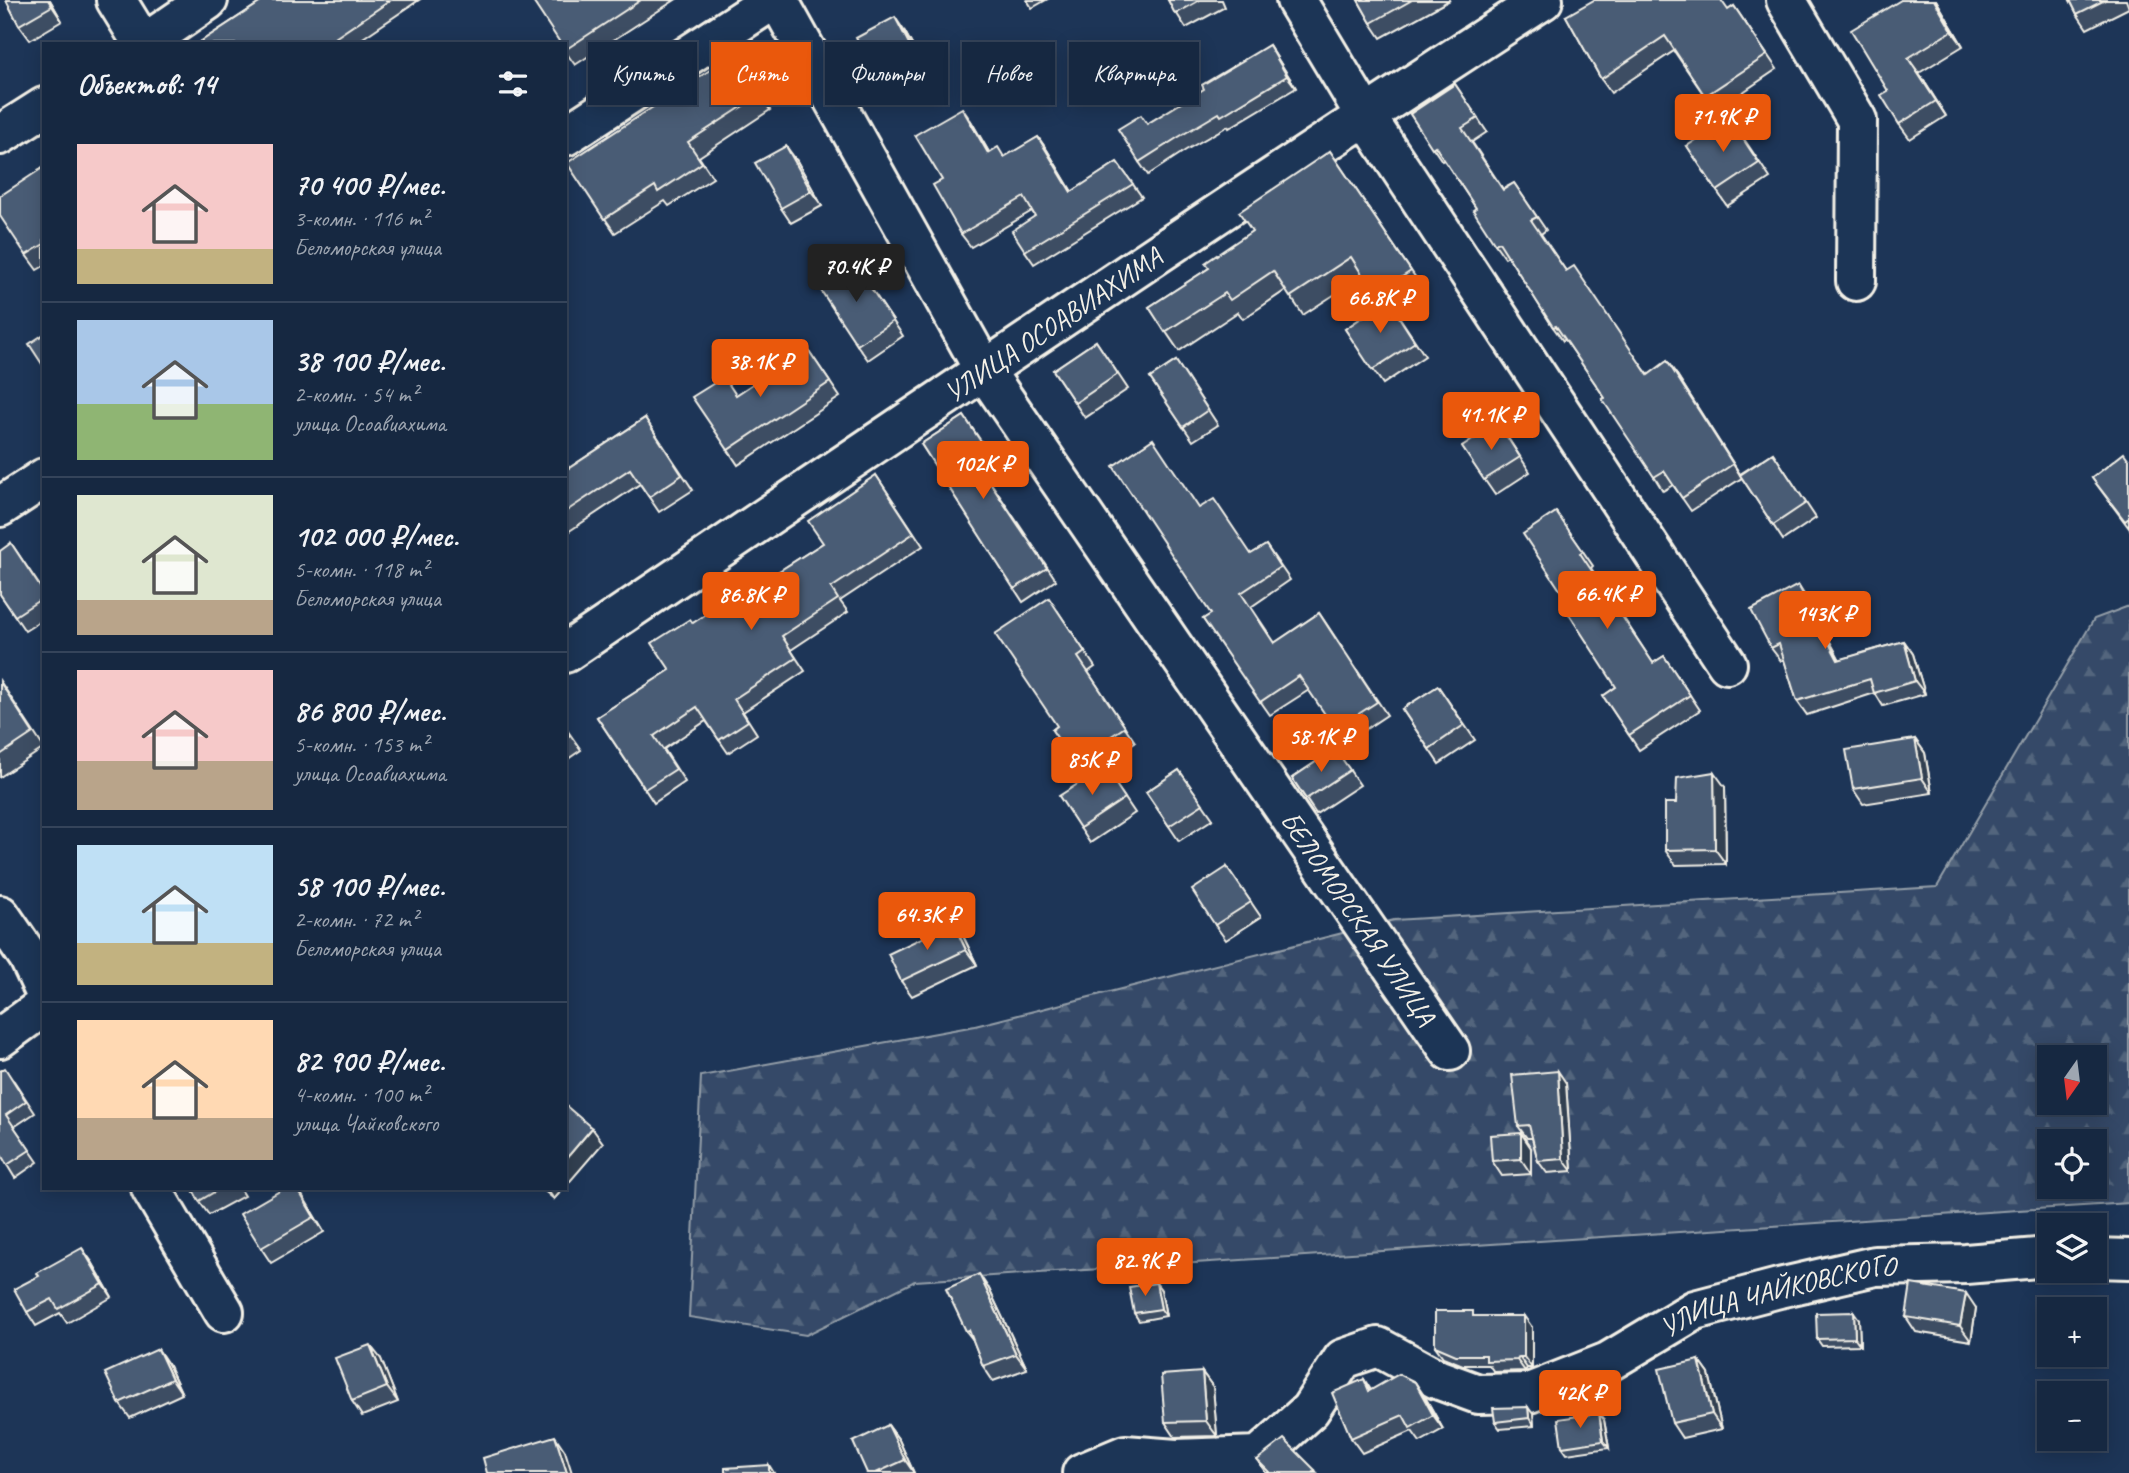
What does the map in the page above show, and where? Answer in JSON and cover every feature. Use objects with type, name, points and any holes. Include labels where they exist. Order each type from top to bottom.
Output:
[{"type":"street","points":[[116,0],[143,42]]},
{"type":"street","points":[[147,42],[208,0]]},
{"type":"street","points":[[567,135],[775,0]]},
{"type":"street","name":"БЕЛОМОРСКАЯ УЛИЦА","points":[[775,0],[984,370],[1450,1051]]},
{"type":"street","points":[[1296,0],[1365,115],[1727,664]]},
{"type":"street","name":"УЛИЦА ОСОАВИАХИМА","points":[[567,652],[1365,115],[1543,0]]},
{"type":"street","points":[[1786,0],[1857,120],[1856,281]]},
{"type":"street","points":[[0,135],[42,108]]},
{"type":"street","points":[[0,507],[42,479]]},
{"type":"street","points":[[0,915],[28,956],[42,986]]},
{"type":"street","points":[[0,1038],[42,1007]]},
{"type":"street","points":[[153,1190],[224,1312]]},
{"type":"street","name":"УЛИЦА ЧАЙКОВСКОГО","points":[[1082,1473],[1125,1455],[1176,1459],[1259,1456],[1310,1410],[1343,1359],[1377,1347],[1437,1379],[1478,1394],[1529,1393],[1608,1362],[1695,1310],[1875,1266],[1966,1264],[2037,1258]]},
{"type":"street","points":[[2107,1258],[2129,1259]]},
{"type":"green space","points":[[2129,606],[2129,1203],[915,1281],[806,1335],[689,1317],[701,1076],[975,1026],[1394,920],[1937,887],[2094,619]]},
{"type":"building","points":[[6,0],[48,0],[52,6],[19,25]]},
{"type":"building","points":[[264,0],[391,0],[329,42],[200,42]]},
{"type":"building","points":[[532,0],[641,0],[567,49],[567,42],[560,42]]},
{"type":"building","points":[[1168,0],[1200,0],[1175,14]]},
{"type":"building","points":[[1358,0],[1412,0],[1371,23]]},
{"type":"building","points":[[1594,0],[1721,0],[1728,10],[1734,6],[1767,55],[1705,96],[1665,36],[1601,79],[1566,16]]},
{"type":"building","points":[[1901,0],[1934,0],[1952,31],[1908,58],[1936,101],[1899,124],[1881,95],[1888,91],[1851,30]]},
{"type":"building","points":[[2070,0],[2105,0],[2077,14]]},
{"type":"building","points":[[895,17],[908,42],[858,42],[856,38]]},
{"type":"building","points":[[1269,45],[1287,76],[1221,116],[1219,113],[1139,162],[1118,129],[1141,115],[1147,124],[1178,105],[1199,105],[1199,92],[1204,89],[1202,85]]},
{"type":"building","points":[[711,69],[711,105],[745,105],[688,142],[702,163],[658,192],[655,186],[604,219],[567,163],[656,105],[697,105],[697,78]]},
{"type":"building","points":[[1455,84],[1478,118],[1462,128],[1503,190],[1514,183],[1537,217],[1531,220],[1566,271],[1574,266],[1648,375],[1667,361],[1733,464],[1682,498],[1664,471],[1654,477],[1602,399],[1605,398],[1556,326],[1553,327],[1499,242],[1495,244],[1473,210],[1476,208],[1410,114]]},
{"type":"building","points":[[962,108],[988,153],[998,147],[1004,157],[1038,137],[1071,192],[1117,162],[1133,184],[1025,251],[1012,231],[1035,216],[1024,197],[961,234],[933,185],[942,180],[915,135]]},
{"type":"building","points":[[1729,118],[1759,163],[1717,191],[1687,146]]},
{"type":"building","points":[[786,146],[811,191],[781,208],[755,163]]},
{"type":"building","points":[[1330,151],[1411,271],[1375,295],[1351,257],[1290,297],[1273,271],[1230,300],[1225,293],[1165,332],[1149,307],[1209,268],[1205,263],[1252,231],[1239,212]]},
{"type":"building","points":[[42,168],[42,245],[26,255],[0,216],[0,196]]},
{"type":"building","points":[[854,263],[893,321],[857,345],[818,286]]},
{"type":"building","points":[[1388,300],[1415,342],[1372,370],[1345,329]]},
{"type":"building","points":[[42,335],[42,364],[29,344]]},
{"type":"building","points":[[1096,341],[1118,374],[1075,403],[1053,370]]},
{"type":"building","points":[[807,348],[830,382],[728,450],[692,397],[724,377],[736,395]]},
{"type":"building","points":[[1176,361],[1208,410],[1183,427],[1150,378]]},
{"type":"building","points":[[964,416],[987,451],[974,459],[1047,568],[1014,589],[921,444]]},
{"type":"building","points":[[645,418],[682,475],[649,497],[630,469],[567,511],[567,465],[569,468]]},
{"type":"building","points":[[1498,423],[1520,457],[1484,480],[1462,447]]},
{"type":"building","points":[[1153,439],[1199,508],[1214,499],[1251,554],[1266,545],[1280,567],[1241,593],[1274,643],[1319,613],[1377,702],[1335,729],[1299,676],[1260,702],[1203,619],[1211,614],[1113,466]]},
{"type":"building","points":[[1773,453],[1806,503],[1773,525],[1740,475]]},
{"type":"building","points":[[2124,453],[2129,460],[2129,518],[2125,521],[2092,478]]},
{"type":"building","points":[[876,475],[914,533],[831,588],[838,599],[782,636],[796,658],[734,699],[748,721],[719,740],[697,707],[654,736],[676,769],[645,789],[597,717],[670,670],[652,643],[690,619],[693,623],[748,586],[751,589],[823,543],[808,521]]},
{"type":"building","points":[[1556,512],[1653,663],[1664,656],[1690,695],[1629,735],[1603,696],[1616,687],[1565,608],[1570,605],[1523,534]]},
{"type":"building","points":[[11,543],[42,590],[42,598],[15,616],[0,594],[0,551]]},
{"type":"building","points":[[1798,585],[1838,660],[1904,641],[1915,681],[1874,693],[1870,679],[1797,701],[1779,644],[1771,648],[1751,610]]},
{"type":"building","points":[[1049,598],[1085,652],[1078,657],[1125,727],[1073,761],[1052,730],[1057,726],[995,634]]},
{"type":"building","points":[[0,682],[33,733],[0,755]]},
{"type":"building","points":[[1438,686],[1464,725],[1429,749],[1402,709]]},
{"type":"building","points":[[1915,739],[1922,778],[1853,789],[1846,750]]},
{"type":"building","points":[[1335,749],[1350,770],[1306,799],[1292,778]]},
{"type":"building","points":[[1104,767],[1125,798],[1080,828],[1059,796]]},
{"type":"building","points":[[1179,770],[1203,804],[1169,826],[1146,792]]},
{"type":"building","points":[[1714,772],[1715,849],[1665,850],[1665,803],[1676,803],[1677,778]]},
{"type":"building","points":[[1227,867],[1251,902],[1215,925],[1192,890]]},
{"type":"building","points":[[953,923],[966,950],[901,981],[888,954]]},
{"type":"building","points":[[5,1068],[26,1101],[6,1115],[30,1150],[7,1165],[0,1153],[0,1071]]},
{"type":"building","points":[[1558,1071],[1563,1159],[1538,1161],[1529,1125],[1518,1126],[1512,1075]]},
{"type":"building","points":[[567,1107],[592,1128],[567,1158]]},
{"type":"building","points":[[1521,1133],[1521,1159],[1492,1161],[1490,1135]]},
{"type":"building","points":[[193,1190],[218,1190],[199,1201]]},
{"type":"building","points":[[282,1190],[298,1190],[314,1217],[261,1248],[240,1214]]},
{"type":"building","points":[[82,1248],[103,1284],[58,1309],[52,1299],[27,1312],[14,1289]]},
{"type":"building","points":[[979,1274],[1016,1354],[983,1366],[969,1330],[966,1331],[946,1289]]},
{"type":"building","points":[[1156,1283],[1161,1309],[1134,1313],[1129,1287]]},
{"type":"building","points":[[1911,1284],[1966,1293],[1960,1326],[1906,1317]]},
{"type":"building","points":[[1435,1311],[1473,1311],[1473,1316],[1524,1316],[1524,1357],[1517,1360],[1486,1361],[1486,1355],[1456,1355],[1435,1346]]},
{"type":"building","points":[[1854,1312],[1855,1338],[1817,1339],[1816,1313]]},
{"type":"building","points":[[370,1345],[387,1387],[352,1401],[335,1358]]},
{"type":"building","points":[[158,1349],[172,1379],[119,1403],[105,1373]]},
{"type":"building","points":[[1699,1360],[1712,1414],[1672,1423],[1659,1369]]},
{"type":"building","points":[[1202,1372],[1206,1421],[1165,1422],[1161,1375]]},
{"type":"building","points":[[1399,1374],[1415,1382],[1433,1415],[1410,1428],[1403,1415],[1351,1438],[1332,1393],[1364,1379],[1369,1391]]},
{"type":"building","points":[[1528,1407],[1529,1418],[1495,1422],[1493,1408]]},
{"type":"building","points":[[1599,1413],[1603,1441],[1562,1447],[1558,1419]]},
{"type":"building","points":[[888,1425],[905,1460],[876,1473],[867,1473],[853,1442]]},
{"type":"building","points":[[555,1436],[567,1473],[487,1473],[483,1458]]},
{"type":"building","points":[[1284,1439],[1315,1470],[1312,1473],[1270,1473],[1257,1460]]},
{"type":"building","points":[[769,1465],[769,1473],[725,1473],[725,1468]]}]
